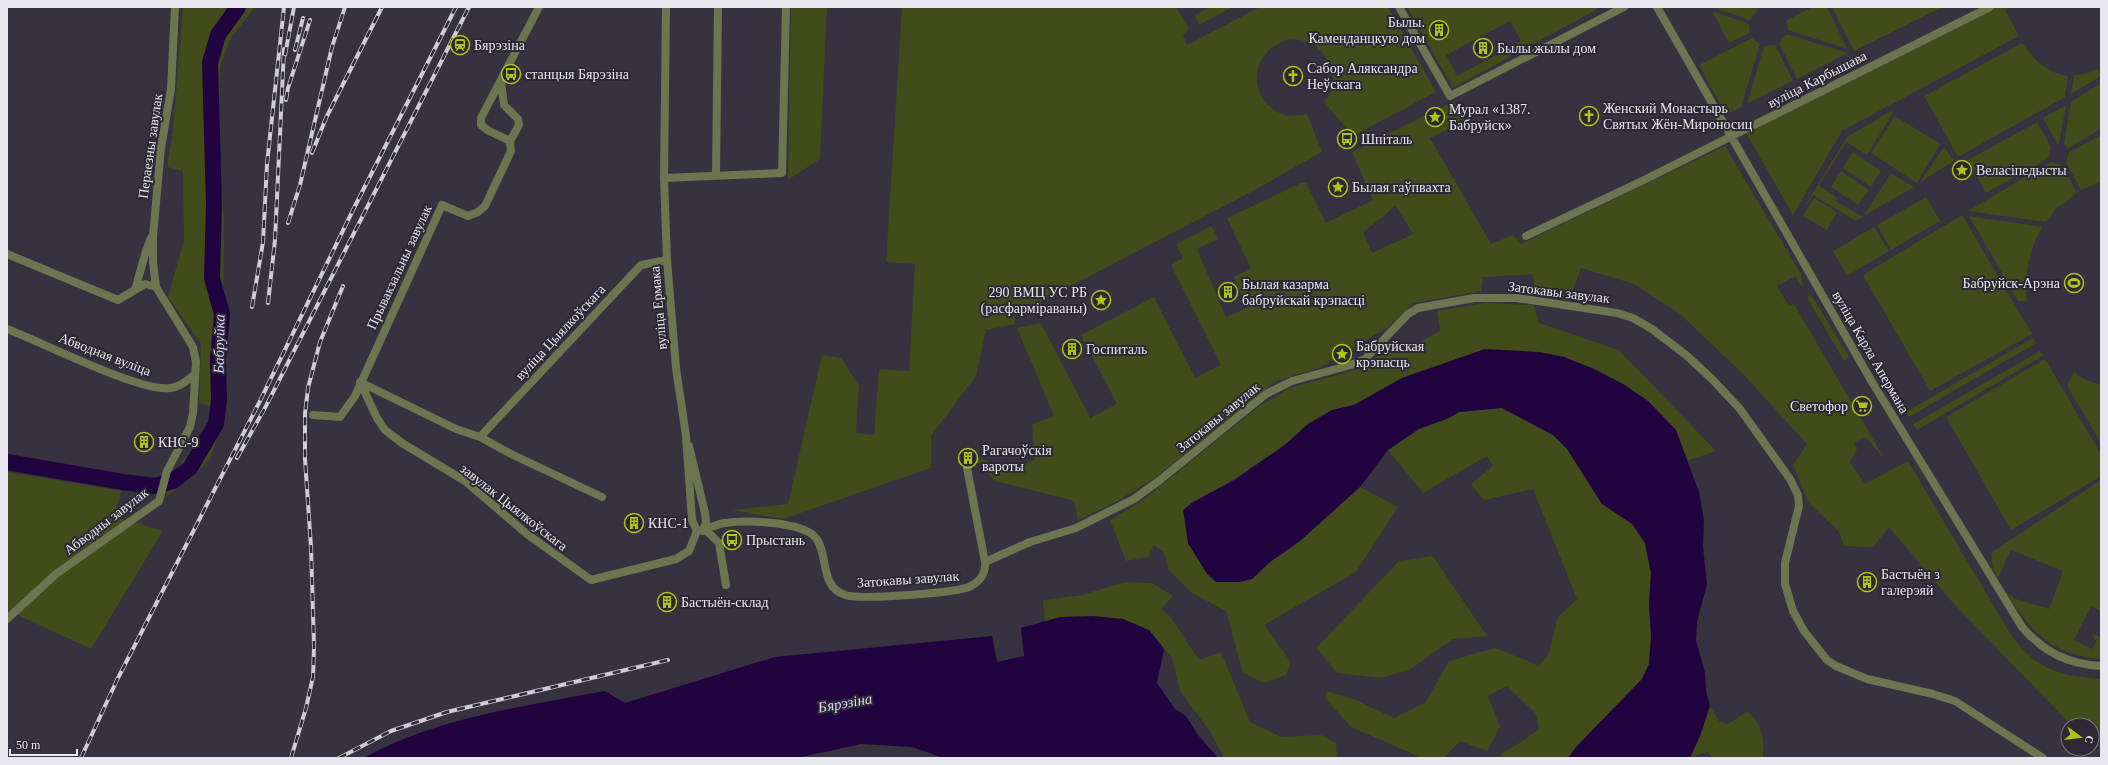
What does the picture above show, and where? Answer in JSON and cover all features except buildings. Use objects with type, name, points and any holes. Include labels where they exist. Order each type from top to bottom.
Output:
[{"type":"street","name":"Пераезны завулак","points":[[156,287],[153,262],[153,236],[161,148],[171,89],[175,7]]},
{"type":"street","points":[[510,141],[489,131],[481,125],[481,118],[501,82],[518,43],[538,7]]},
{"type":"street","name":"вуліца Ермака","points":[[666,7],[664,178],[667,260],[676,368],[686,436],[692,520],[701,530],[706,523],[705,513],[694,461],[686,436]]},
{"type":"street","points":[[716,175],[718,7]]},
{"type":"street","points":[[664,178],[782,173],[786,7]]},
{"type":"street","points":[[1399,7],[1450,96],[1624,7]]},
{"type":"street","name":"вуліца Карла Апермана","points":[[1657,7],[1872,382],[2022,627],[2037,643],[2054,655],[2075,663],[2101,666]]},
{"type":"street","name":"вуліца Карбышава","points":[[1526,236],[1732,136],[1990,7]]},
{"type":"street","name":"Прывакзальны завулак","points":[[360,382],[442,205],[468,216],[478,212],[485,206],[511,151],[510,141],[518,125],[518,119],[504,105],[501,82]]},
{"type":"street","points":[[135,290],[146,251],[153,236]]},
{"type":"street","points":[[7,254],[118,300],[145,284],[156,287]]},
{"type":"street","name":"вуліца Цыялкоўскага","points":[[480,437],[640,265],[667,260]]},
{"type":"street","name":"Абводны завулак","points":[[7,619],[56,574],[159,500],[167,471],[190,427],[195,400],[194,375],[196,362],[193,347],[156,287]]},
{"type":"street","name":"Затокавы завулак","points":[[701,530],[726,523],[744,522],[786,525],[809,532],[816,538],[822,551],[825,572],[831,583],[845,595],[854,596],[944,592],[968,588],[982,577],[986,567],[985,562],[1030,542],[1076,528],[1134,499],[1160,480],[1266,394],[1292,381],[1365,359],[1408,314],[1418,308],[1474,298],[1517,298],[1617,313],[1633,318],[1652,329],[1686,355],[1712,379],[1740,409],[1790,479],[1798,495],[1799,506],[1785,563],[1785,584],[1793,611],[1804,631],[1827,660],[1836,666],[1862,677],[1900,688],[1933,694],[1955,701],[2043,758]]},
{"type":"street","name":"Абводная вуліца","points":[[7,329],[111,373],[146,385],[170,388],[179,386],[194,375]]},
{"type":"street","points":[[314,415],[340,418],[355,396],[360,382],[456,429],[480,437],[511,454],[602,496]]},
{"type":"street","name":"завулак Цыялкоўскага","points":[[360,382],[377,418],[385,430],[402,443],[465,481],[527,534],[590,580],[637,570],[682,556],[689,551],[701,530]]},
{"type":"street","points":[[968,460],[966,468],[985,562]]},
{"type":"street","points":[[701,530],[719,543],[726,585]]},
{"type":"green space","points":[[183,7],[255,7],[231,38],[220,66],[218,166],[224,217],[222,424],[210,460],[166,497],[174,472],[206,430],[212,407],[199,403],[201,344],[168,297],[184,240],[183,171],[167,167],[173,131]]},
{"type":"green space","points":[[791,7],[827,7],[820,159],[788,180]]},
{"type":"green space","points":[[902,7],[1176,7],[1189,29],[1183,35],[1187,45],[1260,7],[1388,7],[1436,92],[1353,136],[1324,102],[1331,90],[1333,77],[1330,65],[1323,54],[1314,45],[1302,40],[1289,40],[1276,45],[1267,52],[1261,61],[1257,80],[1259,90],[1263,99],[1270,107],[1280,113],[1293,116],[1307,114],[1322,152],[1251,192],[1015,315],[1015,324],[986,330],[976,376],[931,436],[931,468],[783,519],[731,510],[788,504],[822,355],[841,358],[859,386],[856,433],[874,435],[879,369],[909,371],[915,264],[886,262]]},
{"type":"green space","points":[[1209,7],[1233,7],[1199,25],[1195,15]]},
{"type":"green space","points":[[1407,7],[1601,7],[1453,88]],"holes":[[[1510,21],[1521,41],[1457,76],[1446,55]]]},
{"type":"green space","points":[[1712,7],[1756,7],[1758,10],[1750,20]]},
{"type":"green space","points":[[1813,7],[1827,7],[1847,49],[1788,30],[1787,20]]},
{"type":"green space","points":[[1832,7],[1943,7],[1854,51]]},
{"type":"green space","points":[[1995,7],[2010,7],[2005,10],[2019,36],[1842,131],[1793,215],[1746,133]]},
{"type":"green space","points":[[1712,11],[1749,24],[1750,33],[1729,43]]},
{"type":"green space","points":[[1786,34],[1848,53],[1797,79],[1779,43]]},
{"type":"green space","points":[[1752,38],[1760,44],[1741,107],[1726,115],[1699,65]]},
{"type":"green space","points":[[2022,43],[2036,60],[2047,69],[2068,76],[2065,97],[1958,157],[1924,96]]},
{"type":"green space","points":[[1775,45],[1793,81],[1747,104],[1764,46]]},
{"type":"green space","points":[[2097,69],[2101,76],[2071,94],[2074,75],[2084,74]]},
{"type":"green space","points":[[2101,83],[2101,129],[2068,148],[2064,144],[2071,102]]},
{"type":"green space","points":[[1454,101],[1465,121],[1430,138],[1491,244],[1513,235],[1521,244],[1725,146],[1801,274],[1803,289],[1795,276],[1777,286],[1789,306],[1794,304],[1884,458],[1865,437],[1853,443],[1857,449],[1850,462],[1865,484],[1908,461],[2017,643],[2027,653],[2047,668],[2085,678],[2101,679],[2101,741],[2100,717],[2063,717],[1953,603],[1889,527],[1873,547],[1844,546],[1839,532],[1808,502],[1793,465],[1807,444],[1744,375],[1680,314],[1634,284],[1581,268],[1570,297],[1535,293],[1533,274],[1483,277],[1481,291],[1413,303],[1388,327],[1319,368],[1276,381],[1155,478],[1116,502],[1078,520],[1074,501],[995,481],[971,455],[1008,469],[1035,460],[1032,424],[1054,416],[1017,328],[1041,323],[1090,418],[1117,404],[1081,335],[1154,297],[1195,378],[1221,365],[1171,265],[1183,258],[1176,244],[1212,226],[1218,239],[1197,249],[1226,317],[1247,308],[1234,277],[1251,269],[1227,218],[1301,183],[1306,183],[1326,223],[1373,200],[1352,152]],"holes":[[[1395,205],[1413,234],[1372,253],[1363,232],[1383,217]]]},
{"type":"green space","points":[[2066,105],[2059,144],[2057,144],[2043,118]]},
{"type":"green space","points":[[1891,111],[1893,113],[1867,155],[1846,142],[1819,186],[1837,198],[1836,201],[1863,217],[1856,221],[1813,195],[1807,205],[1806,204],[1847,137]]},
{"type":"green space","points":[[1895,116],[1940,144],[1917,183],[1871,153]]},
{"type":"green space","points":[[2037,122],[2051,147],[2049,158],[1986,193],[1968,160]]},
{"type":"green space","points":[[2101,135],[2101,182],[2081,190],[2066,163],[2069,152]]},
{"type":"green space","points":[[1944,147],[1954,161],[1920,182]]},
{"type":"green space","points":[[1853,152],[1881,171],[1871,187],[1843,168]]},
{"type":"green space","points":[[2051,162],[2062,165],[2077,193],[2056,209],[2046,222],[1968,211]]},
{"type":"green space","points":[[1841,171],[1869,190],[1858,205],[1831,187]]},
{"type":"green space","points":[[1891,173],[1914,187],[1864,215]]},
{"type":"green space","points":[[1926,197],[1940,221],[1891,250],[1877,225]]},
{"type":"green space","points":[[1814,198],[1837,212],[1827,230],[1803,216]]},
{"type":"green space","points":[[1962,215],[2032,334],[1930,391],[1863,275]]},
{"type":"green space","points":[[1969,216],[2042,227],[2028,263],[2026,281],[2027,301],[2018,301]]},
{"type":"green space","points":[[1874,227],[1889,251],[1847,276],[1833,251]]},
{"type":"green space","points":[[1811,294],[1849,357],[1844,361],[1807,297]]},
{"type":"green space","points":[[1485,303],[1534,305],[1539,323],[1619,350],[1716,451],[1687,461],[1676,430],[1648,401],[1623,384],[1594,369],[1564,357],[1539,352],[1485,349],[1402,378],[1354,405],[1332,410],[1308,424],[1286,444],[1216,491],[1188,543],[1207,574],[1252,579],[1270,562],[1300,541],[1360,487],[1398,507],[1356,572],[1264,625],[1291,662],[1286,675],[1264,683],[1243,673],[1226,611],[1192,593],[1168,569],[1164,552],[1154,545],[1148,557],[1126,561],[1110,520],[1142,501],[1258,407],[1290,388],[1366,367],[1390,342],[1400,353],[1440,331],[1437,311]]},
{"type":"green space","points":[[2033,338],[2036,343],[1909,417],[1906,412]]},
{"type":"green space","points":[[2040,351],[2044,355],[1917,430],[1913,424]]},
{"type":"green space","points":[[2045,359],[2101,454],[2101,476],[2011,530],[1946,417]]},
{"type":"green space","points":[[2074,372],[2084,379],[2101,385],[2101,443],[2067,386]]},
{"type":"green space","points":[[1502,408],[1553,435],[1567,449],[1602,504],[1632,524],[1645,543],[1651,573],[1649,605],[1651,636],[1649,664],[1642,679],[1577,746],[1568,758],[1500,758],[1502,753],[1539,729],[1536,714],[1507,686],[1488,696],[1500,727],[1487,751],[1460,741],[1444,758],[1422,758],[1351,727],[1325,698],[1327,691],[1356,700],[1394,718],[1426,702],[1449,661],[1495,648],[1538,665],[1548,656],[1558,617],[1577,599],[1533,489],[1484,500],[1471,484],[1493,466],[1487,456],[1423,493],[1388,450],[1419,429],[1449,418],[1459,412]]},
{"type":"green space","points":[[7,472],[122,491],[113,516],[163,531],[91,649],[7,610]]},
{"type":"green space","points":[[2101,480],[2101,611],[2091,606],[2074,640],[2092,649],[2096,641],[2092,635],[2094,634],[2101,638],[2101,659],[2084,657],[2069,652],[2056,647],[2044,639],[2034,630],[2015,607],[2006,593],[2016,599],[2049,609],[2063,571],[2011,550],[1998,578],[1993,570],[1991,553]]},
{"type":"green space","points":[[1433,556],[1487,636],[1453,639],[1411,669],[1381,678],[1337,673],[1316,648],[1399,561]]},
{"type":"green space","points":[[1125,582],[1152,583],[1173,596],[1161,609],[1170,616],[1199,660],[1221,652],[1250,722],[1282,737],[1321,735],[1336,743],[1337,758],[1224,758],[1209,730],[1180,691],[1172,658],[1149,630],[1060,617],[1045,622],[1043,600],[1082,595]]},
{"type":"green space","points":[[1710,706],[1719,721],[1727,724],[1748,712],[1753,716],[1762,732],[1763,758],[1713,758],[1707,752],[1690,757],[1700,736]]},
{"type":"water","points":[[1485,349],[1539,352],[1564,357],[1594,369],[1623,384],[1648,401],[1676,430],[1699,492],[1704,520],[1703,547],[1707,584],[1697,622],[1696,640],[1705,673],[1706,691],[1710,706],[1700,736],[1690,758],[1568,758],[1577,746],[1642,679],[1649,664],[1651,636],[1649,605],[1651,573],[1645,543],[1632,524],[1602,504],[1567,449],[1553,435],[1502,408],[1459,412],[1449,418],[1419,429],[1388,450],[1360,487],[1300,541],[1270,562],[1252,579],[1240,582],[1216,582],[1207,574],[1188,543],[1183,510],[1193,502],[1236,479],[1286,444],[1308,424],[1332,410],[1354,405],[1402,378]]},
{"type":"water","points":[[1093,616],[1123,619],[1149,630],[1164,649],[1157,683],[1175,709],[1186,716],[1198,735],[1218,758],[944,758],[912,747],[861,744],[797,758],[364,758],[391,744],[420,733],[481,715],[605,691],[625,703],[775,657],[992,636],[997,662],[1024,656],[1021,628],[1060,617]]},
{"type":"waterway","name":"Бабруйка","points":[[7,462],[155,486],[173,481],[190,468],[216,424],[219,400],[218,360],[222,314],[212,278],[214,206],[210,63],[218,35],[238,7]]},
{"type":"railway","points":[[252,307],[263,242],[267,164],[284,7]]},
{"type":"railway","points":[[285,55],[294,7]]},
{"type":"railway","points":[[288,223],[300,185],[332,47],[345,7]]},
{"type":"railway","points":[[312,153],[326,118],[382,7]]},
{"type":"railway","points":[[81,758],[117,680],[259,403],[354,208],[456,7]]},
{"type":"railway","points":[[237,458],[266,406],[469,7]]},
{"type":"railway","points":[[295,50],[303,18]]},
{"type":"railway","points":[[286,100],[288,88],[310,20]]},
{"type":"railway","points":[[268,303],[275,240],[284,49]]},
{"type":"railway","points":[[291,758],[306,708],[313,677],[314,646],[311,547],[305,459],[305,414],[308,388],[320,342],[343,286]]},
{"type":"railway","points":[[339,758],[391,731],[447,712],[668,660]]},
{"type":"place","name":"Былы. Каменданцкую дом","points":[[1439,30]]},
{"type":"place","name":"Бярэзіна","points":[[460,45]]},
{"type":"place","name":"Былы жылы дом","points":[[1483,48]]},
{"type":"place","name":"станцыя Бярэзіна","points":[[511,74]]},
{"type":"place","name":"Сабор Аляксандра Неўскага","points":[[1293,76]]},
{"type":"place","name":"Женский Монастырь Святых Жён-Мироносиц","points":[[1589,116]]},
{"type":"place","name":"Мурал «1387. Бабруйск»","points":[[1435,117]]},
{"type":"place","name":"Шпіталь","points":[[1347,139]]},
{"type":"place","name":"Веласіпедысты","points":[[1962,170]]},
{"type":"place","name":"Былая гаўпвахта","points":[[1338,187]]},
{"type":"place","name":"Бабруйск-Арэна","points":[[2074,283]]},
{"type":"place","name":"Былая казарма бабруйскай крэпасці","points":[[1228,292]]},
{"type":"place","name":"290 ВМЦ УС РБ (расфарміраваны)","points":[[1101,300]]},
{"type":"place","name":"Госпиталь","points":[[1072,349]]},
{"type":"place","name":"Бабруйская крэпасць","points":[[1342,354]]},
{"type":"place","name":"Светофор","points":[[1862,406]]},
{"type":"place","name":"КНС-9","points":[[144,442]]},
{"type":"place","name":"Рагачоўскія вароты","points":[[968,458]]},
{"type":"place","name":"КНС-1","points":[[634,523]]},
{"type":"place","name":"Прыстань","points":[[732,540]]},
{"type":"place","name":"Бастыён з галерэяй","points":[[1867,582]]},
{"type":"place","name":"Бастыён-склад","points":[[667,602]]}]
